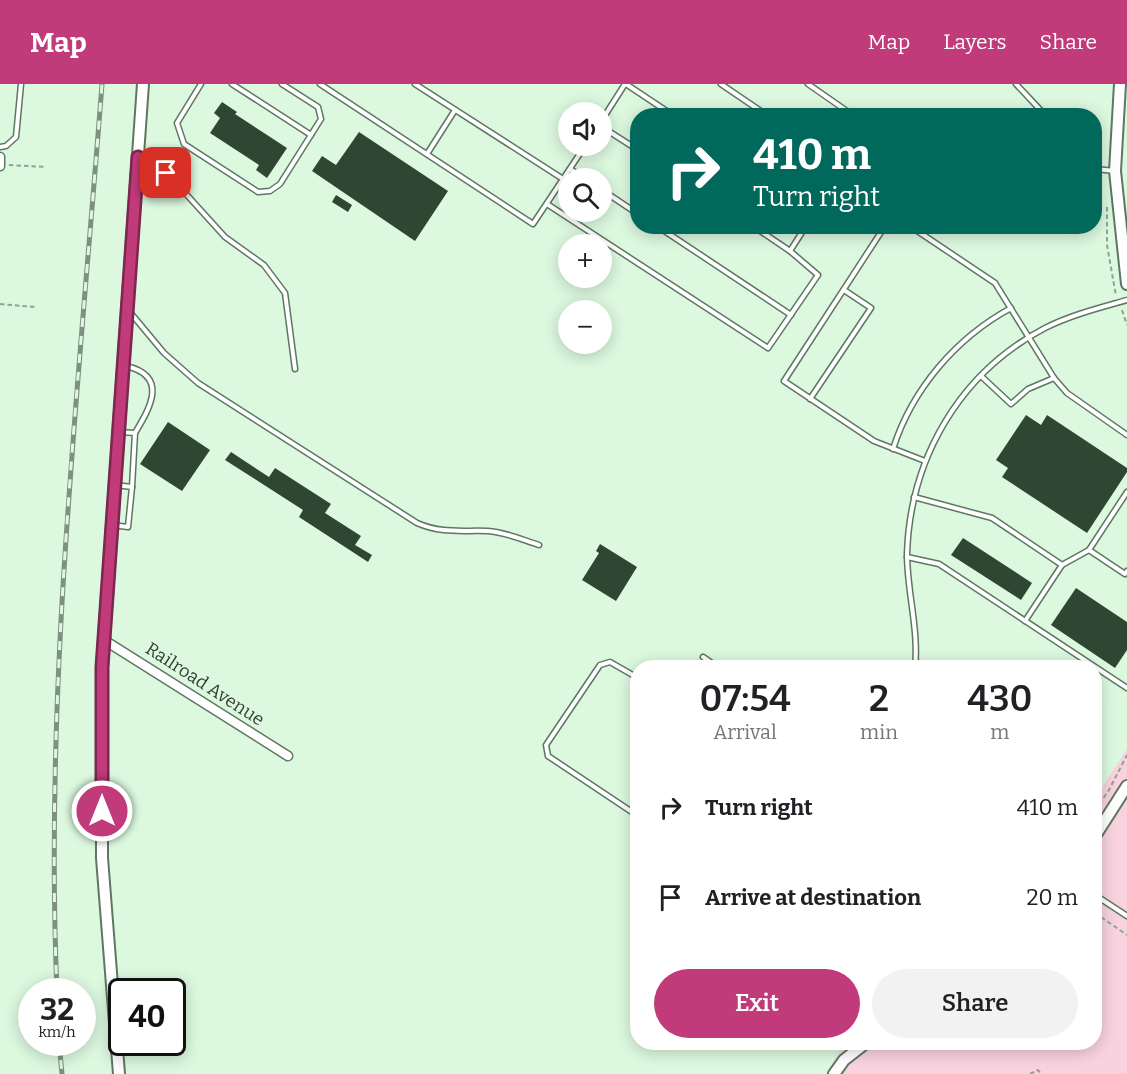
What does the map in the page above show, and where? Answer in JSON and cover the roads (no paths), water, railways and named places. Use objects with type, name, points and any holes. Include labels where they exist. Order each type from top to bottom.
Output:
[{"type":"street","points":[[119,1074],[102,858],[104,640],[143,84]]},
{"type":"street","points":[[1120,84],[1116,171],[1127,284]]},
{"type":"street","points":[[0,157],[0,165]]},
{"type":"street","name":"Railroad Avenue","points":[[104,640],[288,756]]},
{"type":"street","points":[[1102,825],[1127,786]]},
{"type":"street","points":[[834,1074],[844,1060],[857,1050]]},
{"type":"lane","points":[[0,147],[16,137],[21,84]]},
{"type":"lane","points":[[201,84],[177,123],[184,144],[258,192],[270,191],[280,184],[321,119],[318,107],[282,84]]},
{"type":"lane","points":[[232,84],[311,135]]},
{"type":"lane","points":[[320,84],[534,224],[558,188]]},
{"type":"lane","points":[[415,84],[558,177]]},
{"type":"lane","points":[[612,105],[626,84],[663,108]]},
{"type":"lane","points":[[721,84],[756,108]]},
{"type":"lane","points":[[808,84],[843,108]]},
{"type":"lane","points":[[1016,84],[1038,108]]},
{"type":"lane","points":[[427,154],[455,110]]},
{"type":"lane","points":[[612,133],[630,145]]},
{"type":"lane","points":[[138,157],[166,173],[225,237],[264,265],[285,293],[295,369]]},
{"type":"lane","points":[[1102,170],[1116,171]]},
{"type":"lane","points":[[612,197],[630,209]]},
{"type":"lane","points":[[547,204],[768,348],[818,275],[790,251],[765,234]]},
{"type":"lane","points":[[669,234],[791,315]]},
{"type":"lane","points":[[790,251],[802,234]]},
{"type":"lane","points":[[880,234],[784,381],[874,441],[925,461]]},
{"type":"lane","points":[[922,234],[995,283],[1054,378],[1067,393],[1127,435]]},
{"type":"lane","points":[[810,399],[871,308],[844,290]]},
{"type":"lane","points":[[916,660],[918,643],[907,557],[909,517],[925,461],[949,414],[981,376],[1029,339],[1075,315],[1127,300]]},
{"type":"lane","points":[[127,308],[164,353],[198,383],[417,523],[434,530],[455,533],[490,531],[539,545]]},
{"type":"lane","points":[[893,448],[899,430],[931,376],[973,334],[1011,308]]},
{"type":"lane","points":[[111,525],[128,527],[135,433],[151,407],[154,392],[150,383],[140,372],[122,366]]},
{"type":"lane","points":[[981,376],[1011,404],[1028,389],[1054,378]]},
{"type":"lane","points":[[117,432],[135,433]]},
{"type":"lane","points":[[114,485],[132,486]]},
{"type":"lane","points":[[1025,621],[1062,564],[1089,550],[1127,492]]},
{"type":"lane","points":[[914,497],[992,518],[1062,564]]},
{"type":"lane","points":[[1089,550],[1125,574],[1127,571]]},
{"type":"lane","points":[[907,557],[939,564],[1084,660]]},
{"type":"lane","points":[[703,657],[707,660]]},
{"type":"lane","points":[[630,673],[610,662],[600,664],[546,745],[548,756],[630,811]]},
{"type":"lane","points":[[1102,672],[1127,688]]},
{"type":"lane","points":[[1102,900],[1127,916]]},
{"type":"railway","points":[[57,978],[54,878],[59,651],[74,424],[102,84]]},
{"type":"railway","points":[[60,1056],[62,1074]]}]
